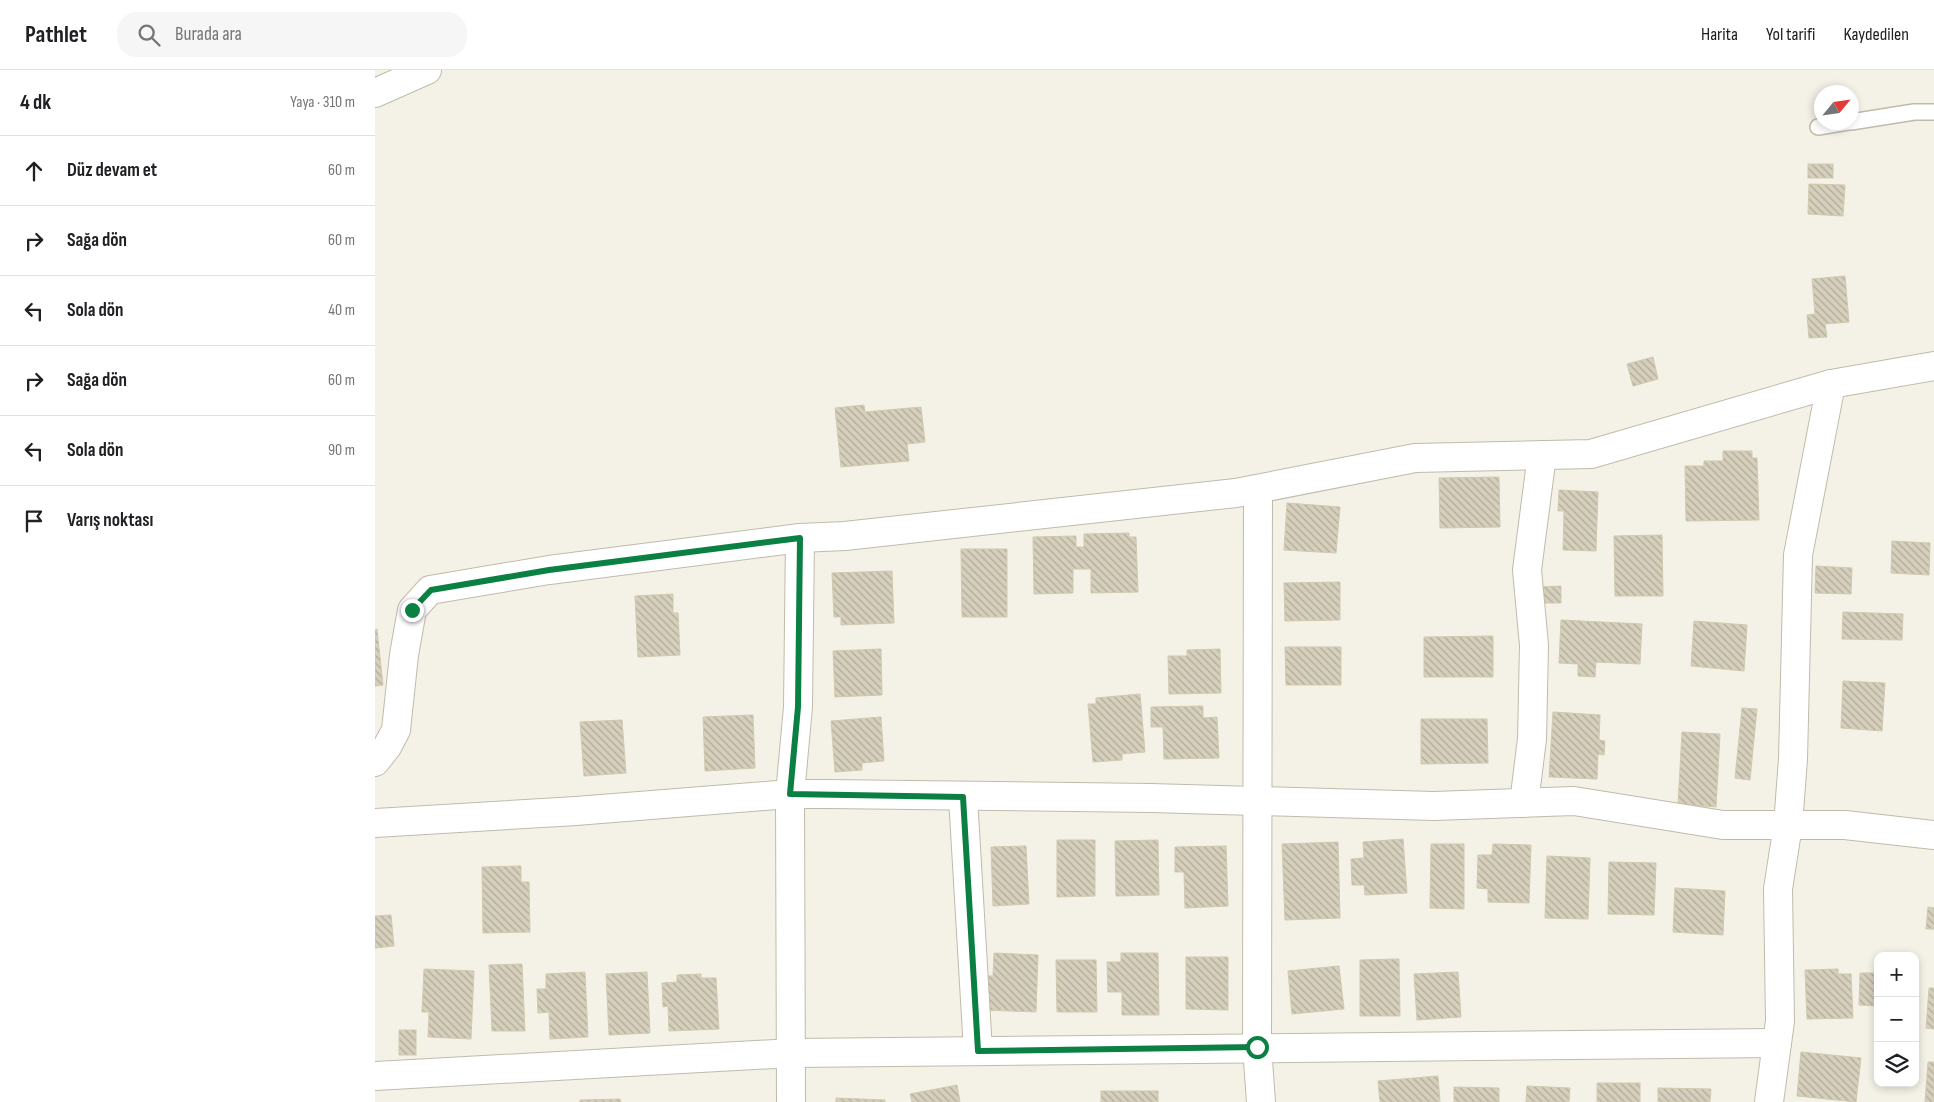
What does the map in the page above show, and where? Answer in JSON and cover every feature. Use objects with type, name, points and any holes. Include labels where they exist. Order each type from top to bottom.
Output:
[{"type":"street","points":[[375,93],[427,70]]},
{"type":"street","points":[[375,762],[387,747],[395,730],[404,655],[412,610],[431,590],[549,570],[800,538],[855,535],[1227,494],[1415,458],[1591,454],[1831,384],[1934,366]]},
{"type":"street","points":[[1769,1102],[1780,1021],[1778,889],[1788,825],[1793,759],[1798,554],[1831,384]]},
{"type":"street","points":[[1524,803],[1531,740],[1534,645],[1527,570],[1542,455]]},
{"type":"street","points":[[1258,489],[1257,1047],[1261,1102]]},
{"type":"street","points":[[791,1102],[790,794],[798,707],[800,538]]},
{"type":"street","points":[[375,823],[575,811],[790,794],[1151,798],[1434,806],[1574,801],[1723,825],[1845,824],[1934,835]]},
{"type":"street","points":[[963,797],[978,1051]]},
{"type":"street","points":[[375,1076],[791,1053],[1777,1043]]},
{"type":"lane","points":[[1859,121],[1914,112],[1934,112]]},
{"type":"building","points":[[1808,164],[1833,164],[1833,178],[1808,178]]},
{"type":"building","points":[[1809,184],[1845,185],[1843,216],[1808,214]]},
{"type":"building","points":[[1845,276],[1849,322],[1825,324],[1827,337],[1809,338],[1807,315],[1815,314],[1812,279]]},
{"type":"building","points":[[1653,357],[1658,379],[1633,386],[1627,364]]},
{"type":"building","points":[[864,405],[865,412],[921,407],[925,442],[907,444],[909,461],[841,467],[835,408]]},
{"type":"building","points":[[1723,451],[1752,451],[1752,458],[1757,458],[1759,520],[1686,521],[1685,466],[1704,466],[1704,461],[1723,461]]},
{"type":"building","points":[[1499,477],[1500,527],[1440,528],[1439,478]]},
{"type":"building","points":[[1559,490],[1598,492],[1596,551],[1563,550],[1564,511],[1558,511]]},
{"type":"building","points":[[1287,503],[1340,507],[1336,553],[1284,550]]},
{"type":"building","points":[[1129,533],[1129,537],[1136,537],[1138,592],[1091,593],[1091,569],[1073,569],[1073,593],[1034,594],[1033,537],[1076,536],[1076,547],[1084,547],[1084,534]]},
{"type":"building","points":[[1662,535],[1663,596],[1615,596],[1614,536]]},
{"type":"building","points":[[1892,541],[1930,543],[1929,575],[1891,573]]},
{"type":"building","points":[[961,549],[1007,549],[1007,617],[962,617]]},
{"type":"building","points":[[1816,566],[1852,568],[1851,594],[1815,593]]},
{"type":"building","points":[[892,571],[894,623],[841,625],[841,617],[834,617],[832,573]]},
{"type":"building","points":[[1340,582],[1340,620],[1285,621],[1284,583]]},
{"type":"building","points":[[1561,586],[1561,603],[1540,603],[1539,587]]},
{"type":"building","points":[[673,594],[673,613],[678,613],[680,655],[638,657],[635,596]]},
{"type":"building","points":[[1843,612],[1903,614],[1902,640],[1842,639]]},
{"type":"building","points":[[1561,620],[1642,624],[1640,664],[1596,662],[1595,677],[1578,676],[1578,664],[1559,663]]},
{"type":"building","points":[[1694,621],[1747,625],[1744,671],[1691,666]]},
{"type":"building","points":[[377,629],[383,685],[375,686],[375,630]]},
{"type":"building","points":[[1493,636],[1493,677],[1424,677],[1424,637]]},
{"type":"building","points":[[1285,647],[1341,647],[1341,685],[1286,685]]},
{"type":"building","points":[[881,649],[882,695],[835,697],[833,651]]},
{"type":"building","points":[[1220,649],[1221,693],[1169,694],[1168,656],[1187,656],[1187,650]]},
{"type":"building","points":[[1843,681],[1885,683],[1882,731],[1841,728]]},
{"type":"building","points":[[1140,694],[1145,752],[1122,754],[1122,760],[1093,762],[1088,704],[1096,704],[1096,698]]},
{"type":"building","points":[[1203,706],[1203,718],[1217,717],[1219,758],[1164,759],[1163,727],[1151,727],[1151,707]]},
{"type":"building","points":[[1742,708],[1757,709],[1750,780],[1735,778]]},
{"type":"building","points":[[1553,712],[1600,715],[1599,740],[1605,741],[1604,755],[1598,754],[1597,779],[1549,777]]},
{"type":"building","points":[[753,715],[755,768],[705,771],[703,717]]},
{"type":"building","points":[[881,717],[884,761],[862,763],[862,770],[835,772],[831,721]]},
{"type":"building","points":[[1421,719],[1487,719],[1488,763],[1421,764]]},
{"type":"building","points":[[622,720],[626,773],[584,776],[580,722]]},
{"type":"building","points":[[1682,732],[1720,734],[1716,807],[1678,804]]},
{"type":"building","points":[[1403,839],[1407,893],[1365,895],[1364,885],[1352,885],[1351,859],[1364,858],[1363,842]]},
{"type":"building","points":[[1057,840],[1095,840],[1095,896],[1057,897]]},
{"type":"building","points":[[1158,840],[1159,895],[1116,896],[1115,841]]},
{"type":"building","points":[[1338,842],[1340,918],[1285,920],[1282,844]]},
{"type":"building","points":[[1431,844],[1464,844],[1464,909],[1430,908]]},
{"type":"building","points":[[1493,844],[1531,845],[1529,903],[1488,902],[1488,889],[1477,888],[1478,855],[1492,855]]},
{"type":"building","points":[[1026,846],[1029,904],[993,906],[991,847]]},
{"type":"building","points":[[1226,846],[1228,906],[1185,908],[1184,872],[1175,872],[1175,847]]},
{"type":"building","points":[[1547,856],[1590,858],[1588,919],[1545,918]]},
{"type":"building","points":[[1609,862],[1656,863],[1654,915],[1608,914]]},
{"type":"building","points":[[521,866],[521,882],[529,882],[530,932],[483,933],[482,867]]},
{"type":"building","points":[[1675,888],[1725,891],[1723,935],[1673,932]]},
{"type":"building","points":[[1928,907],[1934,908],[1934,929],[1926,929]]},
{"type":"building","points":[[391,915],[394,946],[375,948],[375,916]]},
{"type":"building","points":[[994,953],[1038,955],[1036,1012],[984,1010],[985,976],[993,976]]},
{"type":"building","points":[[1121,953],[1158,953],[1159,1015],[1122,1015],[1122,992],[1108,992],[1107,962],[1121,962]]},
{"type":"building","points":[[1186,957],[1228,957],[1228,1010],[1186,1009]]},
{"type":"building","points":[[1399,959],[1400,1016],[1360,1016],[1360,960]]},
{"type":"building","points":[[1056,960],[1096,960],[1097,1012],[1057,1012]]},
{"type":"building","points":[[522,964],[525,1031],[492,1031],[489,965]]},
{"type":"building","points":[[1339,966],[1344,1009],[1292,1014],[1288,971]]},
{"type":"building","points":[[424,969],[474,971],[471,1039],[428,1037],[429,1012],[422,1012]]},
{"type":"building","points":[[1838,969],[1838,974],[1851,974],[1853,1018],[1807,1019],[1805,970]]},
{"type":"building","points":[[585,972],[588,1037],[550,1039],[549,1012],[538,1013],[537,989],[546,989],[546,974]]},
{"type":"building","points":[[647,972],[650,1033],[609,1035],[606,974]]},
{"type":"building","points":[[1458,972],[1461,1017],[1417,1020],[1414,974]]},
{"type":"building","points":[[1860,973],[1874,973],[1874,1006],[1859,1005]]},
{"type":"building","points":[[701,974],[701,978],[716,978],[719,1029],[669,1031],[668,1006],[663,1007],[662,983],[677,982],[677,975]]},
{"type":"building","points":[[1929,988],[1934,988],[1934,1029],[1926,1028]]},
{"type":"building","points":[[399,1030],[416,1030],[416,1055],[399,1055]]},
{"type":"building","points":[[1801,1052],[1861,1058],[1856,1102],[1797,1096]]},
{"type":"building","points":[[1928,1062],[1934,1062],[1934,1102],[1925,1102]]},
{"type":"building","points":[[1438,1076],[1440,1102],[1380,1102],[1378,1081]]},
{"type":"building","points":[[1597,1083],[1640,1083],[1640,1102],[1597,1102]]},
{"type":"building","points":[[957,1085],[960,1102],[912,1102],[910,1094]]},
{"type":"building","points":[[1527,1086],[1570,1088],[1569,1102],[1526,1102]]},
{"type":"building","points":[[1454,1087],[1499,1088],[1499,1102],[1454,1102]]},
{"type":"building","points":[[1658,1088],[1711,1089],[1710,1102],[1658,1102]]},
{"type":"building","points":[[1101,1091],[1158,1091],[1158,1102],[1101,1102]]},
{"type":"building","points":[[836,1098],[885,1100],[885,1102],[836,1102]]},
{"type":"building","points":[[620,1099],[621,1102],[580,1102],[580,1100]]},
{"type":"route","points":[[412,610],[431,590],[549,570],[800,538],[798,707],[790,794],[963,797],[978,1051],[1257,1047]]}]
